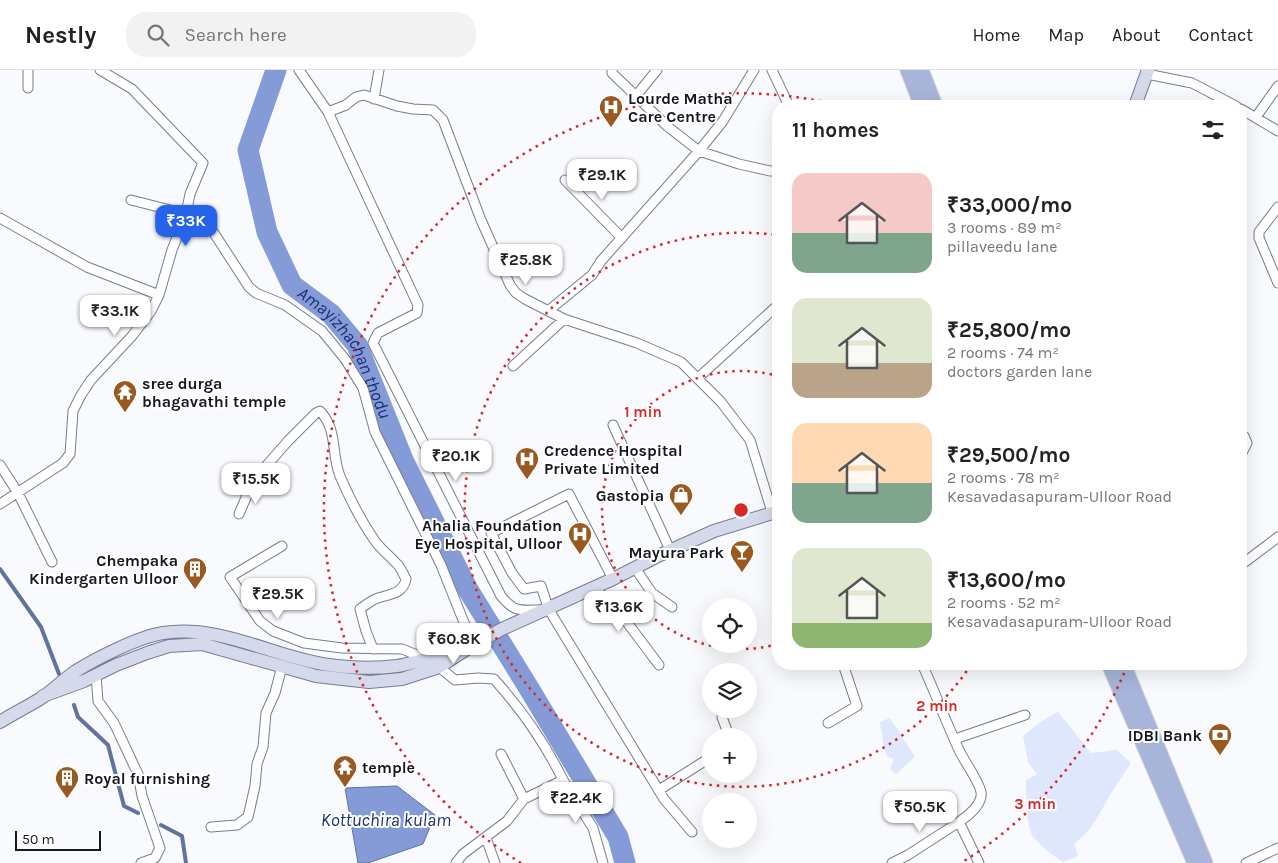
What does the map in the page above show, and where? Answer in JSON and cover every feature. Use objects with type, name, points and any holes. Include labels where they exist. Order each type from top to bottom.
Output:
[{"type":"main road","points":[[908,70],[920,100]]},
{"type":"main road","points":[[921,70],[933,100]]},
{"type":"main road","points":[[1136,100],[1147,72]]},
{"type":"main road","points":[[43,696],[124,662],[169,646],[202,644],[316,676],[369,682],[402,680],[439,667],[502,629],[548,610],[670,550],[714,532],[772,512]]},
{"type":"main road","points":[[0,722],[43,696],[76,671],[128,644],[162,633],[214,633],[277,653],[328,664],[355,667],[396,666],[476,644]]},
{"type":"main road","points":[[1112,670],[1194,863]]},
{"type":"main road","points":[[1126,670],[1205,863]]},
{"type":"street","points":[[28,70],[28,88]]},
{"type":"street","points":[[0,504],[63,463],[70,454],[73,411],[91,380],[132,336],[151,311],[159,295],[172,250],[186,214],[190,194],[203,163],[132,89],[100,70]]},
{"type":"street","points":[[299,70],[328,112],[418,305],[417,313],[378,333],[373,344],[501,596],[510,607],[521,610],[548,610]]},
{"type":"street","points":[[374,99],[379,70]]},
{"type":"street","points":[[635,97],[657,70]]},
{"type":"street","points":[[548,311],[592,275],[601,261],[699,152],[723,121],[754,70]]},
{"type":"street","points":[[772,70],[786,100]]},
{"type":"street","points":[[610,71],[635,97],[699,152],[739,164],[772,171]]},
{"type":"street","points":[[1147,72],[1192,83],[1225,100]]},
{"type":"street","points":[[1256,117],[1278,86]]},
{"type":"street","points":[[328,112],[346,105],[356,97],[364,95],[413,109],[433,110],[443,120],[481,220],[510,285],[516,293],[564,319],[637,343],[681,362],[721,402],[750,440],[772,502]]},
{"type":"street","points":[[1247,112],[1278,131]]},
{"type":"street","points":[[565,180],[622,238]]},
{"type":"street","points":[[131,200],[186,214],[210,227],[249,287],[256,293],[285,305],[322,331],[345,359],[363,388],[375,432],[441,565],[476,644]]},
{"type":"street","points":[[1278,206],[1259,232],[1259,238],[1278,282]]},
{"type":"street","points":[[0,218],[87,267],[159,295]]},
{"type":"street","points":[[698,378],[772,310]]},
{"type":"street","points":[[513,366],[564,319]]},
{"type":"street","points":[[239,514],[252,486],[267,465],[288,440],[320,411],[330,424],[334,436],[335,460],[351,498],[373,538],[384,552],[398,564],[406,579],[405,586],[398,592],[375,599],[360,609],[366,631],[374,649]]},
{"type":"street","points":[[612,425],[670,550]]},
{"type":"street","points":[[0,465],[18,493],[52,562]]},
{"type":"street","points":[[613,579],[569,494],[491,532],[512,573],[524,589],[541,586],[548,610],[659,790],[692,832]]},
{"type":"street","points":[[1247,561],[1278,538]]},
{"type":"street","points":[[282,546],[230,577],[260,621],[273,631],[304,643],[342,648],[402,649],[427,659]]},
{"type":"street","points":[[635,568],[652,593],[672,607]]},
{"type":"street","points":[[594,588],[620,613],[659,665]]},
{"type":"street","points":[[212,827],[237,825],[248,817],[256,786],[257,764],[263,747],[266,713],[275,694],[282,666]]},
{"type":"street","points":[[439,667],[455,680],[494,679],[516,703],[544,744],[593,828],[603,863]]},
{"type":"street","points":[[828,723],[857,706],[845,670]]},
{"type":"street","points":[[892,863],[908,855],[968,816],[980,799],[981,791],[958,750],[925,670]]},
{"type":"street","points":[[96,675],[98,701],[114,723],[138,774],[147,810],[160,848],[155,858],[141,863]]},
{"type":"street","points":[[955,739],[1026,715]]},
{"type":"street","points":[[501,754],[524,799]]},
{"type":"street","points":[[659,790],[702,763]]},
{"type":"street","points":[[456,863],[463,854],[507,822],[524,799],[564,780]]},
{"type":"street","points":[[959,822],[979,863]]},
{"type":"street","points":[[486,838],[496,863]]},
{"type":"street","points":[[1246,863],[1278,848]]},
{"type":"shaded area","points":[[1058,712],[1091,753],[1117,750],[1131,763],[1094,822],[1074,844],[1078,856],[1064,862],[1042,846],[1034,838],[1030,830],[1026,780],[1037,774],[1028,762],[1023,736],[1040,722]]},
{"type":"shaded area","points":[[890,718],[915,757],[896,774],[890,769],[894,759],[887,756],[884,749],[880,722]]},
{"type":"water","name":"Kottuchira kulam","points":[[397,786],[435,815],[423,844],[368,863],[358,863],[345,788]]},
{"type":"waterway","name":"Amayizhachan thodu","points":[[276,70],[248,150],[267,232],[292,285],[331,314],[357,345],[403,460],[467,588],[618,837],[625,863]]},
{"type":"waterway","points":[[0,569],[41,627],[59,674]]},
{"type":"waterway","points":[[74,705],[78,717],[108,745],[124,806],[138,813]]},
{"type":"waterway","points":[[161,825],[182,836],[186,863]]},
{"type":"place","name":"Lourde Matha Care Centre","points":[[611,128]]},
{"type":"place","name":"sree durga bhagavathi temple","points":[[125,413]]},
{"type":"place","name":"Credence Hospital Private Limited","points":[[527,480]]},
{"type":"place","name":"Gastopia","points":[[681,516]]},
{"type":"place","name":"Ahalia Foundation Eye Hospital, Ulloor","points":[[580,555]]},
{"type":"place","name":"Mayura Park","points":[[742,573]]},
{"type":"place","name":"Chempaka Kindergarten Ulloor","points":[[195,590]]},
{"type":"place","name":"IDBI Bank","points":[[1220,756]]},
{"type":"place","name":"temple","points":[[345,788]]},
{"type":"place","name":"Royal furnishing","points":[[67,799]]}]
